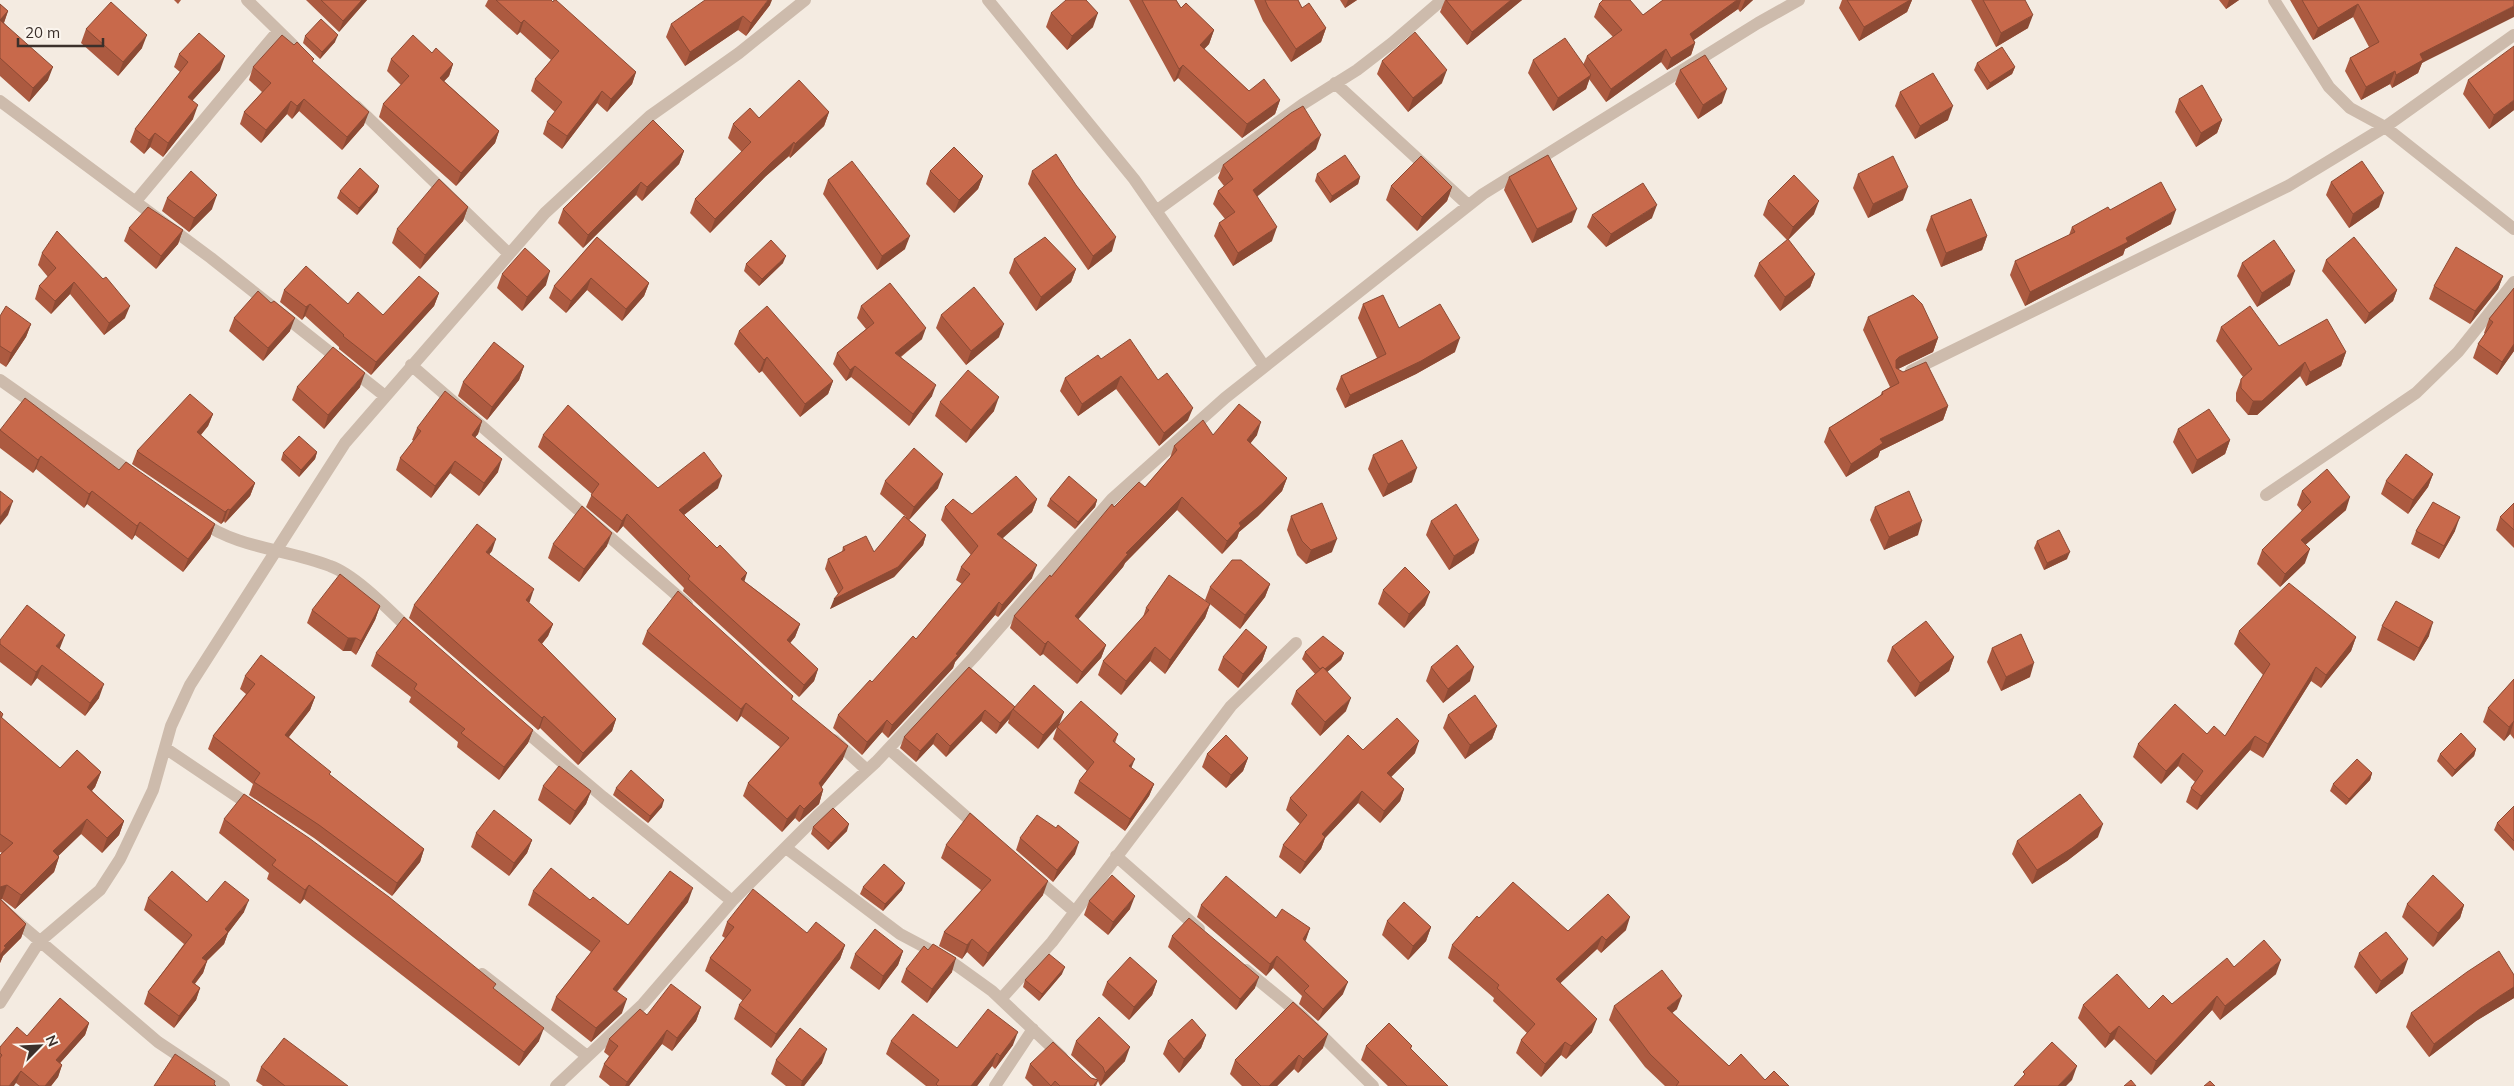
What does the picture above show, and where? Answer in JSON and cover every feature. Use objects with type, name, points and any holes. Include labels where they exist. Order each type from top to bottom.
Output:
[{"type":"street","points":[[246,0],[305,57]]},
{"type":"street","points":[[0,1003],[39,942],[100,890],[120,860],[153,790],[171,726],[190,685],[274,551],[345,443],[545,213],[650,116],[739,53],[806,0]]},
{"type":"street","points":[[988,0],[1134,179],[1264,366]]},
{"type":"street","points":[[1156,211],[1302,104],[1392,43],[1442,0]]},
{"type":"street","points":[[556,1086],[643,1004],[732,901],[889,749],[974,657],[1112,499],[1224,398],[1482,194],[1758,23],[1799,0]]},
{"type":"street","points":[[2274,0],[2330,87],[2350,108],[2385,127],[2514,229]]},
{"type":"street","points":[[136,201],[278,31]]},
{"type":"street","points":[[1898,378],[2288,186],[2385,127],[2514,35]]},
{"type":"street","points":[[1335,83],[1468,205]]},
{"type":"street","points":[[346,97],[509,254]]},
{"type":"street","points":[[0,100],[211,258],[385,396]]},
{"type":"street","points":[[2266,495],[2416,393],[2458,352],[2514,282]]},
{"type":"street","points":[[411,365],[693,610]]},
{"type":"street","points":[[0,380],[146,483]]},
{"type":"street","points":[[186,512],[211,529],[255,547],[332,566],[373,595],[420,639]]},
{"type":"street","points":[[1001,999],[1052,942],[1231,706],[1296,643]]},
{"type":"street","points":[[507,715],[603,797],[732,901]]},
{"type":"street","points":[[824,730],[867,770]]},
{"type":"street","points":[[165,748],[269,818]]},
{"type":"street","points":[[889,749],[985,834]]},
{"type":"street","points":[[786,848],[900,934],[949,960],[1001,999],[1073,1068]]},
{"type":"street","points":[[1116,856],[1205,935]]},
{"type":"street","points":[[1023,866],[1075,912]]},
{"type":"street","points":[[0,907],[158,1042],[224,1086]]},
{"type":"street","points":[[1235,960],[1303,1017],[1373,1086]]},
{"type":"street","points":[[474,967],[587,1056]]},
{"type":"street","points":[[995,1086],[1033,1029]]},
{"type":"building","points":[[321,0],[362,0],[343,21]]},
{"type":"building","points":[[496,0],[551,0],[553,2],[556,0],[636,72],[611,99],[602,91],[567,136],[547,122],[562,102],[535,79],[559,51],[524,20],[521,23]]},
{"type":"building","points":[[705,0],[768,0],[751,23],[743,16],[690,52],[671,24]]},
{"type":"building","points":[[1066,0],[1086,0],[1098,13],[1072,36],[1051,13]]},
{"type":"building","points":[[1142,0],[1176,0],[1181,8],[1186,3],[1214,30],[1200,45],[1249,91],[1264,79],[1280,100],[1247,124],[1183,65],[1179,69]]},
{"type":"building","points":[[1265,0],[1298,0],[1302,8],[1309,3],[1326,28],[1296,49]]},
{"type":"building","points":[[1446,0],[1511,0],[1472,32]]},
{"type":"building","points":[[1603,0],[1630,0],[1643,15],[1663,0],[1737,0],[1690,34],[1695,43],[1671,58],[1666,49],[1611,89],[1587,56],[1622,30],[1599,4]]},
{"type":"building","points":[[1847,0],[1910,0],[1864,27]]},
{"type":"building","points":[[1983,0],[2025,0],[2033,15],[2001,33]]},
{"type":"building","points":[[2302,0],[2514,0],[2514,6],[2420,54],[2423,60],[2396,75],[2395,71],[2366,87],[2350,58],[2379,42],[2358,4],[2318,28]]},
{"type":"building","points":[[111,2],[147,35],[123,62],[86,29]]},
{"type":"building","points":[[0,4],[8,11],[0,20]]},
{"type":"building","points":[[321,19],[338,35],[322,52],[305,36]]},
{"type":"building","points":[[0,20],[53,67],[33,88],[0,58]]},
{"type":"building","points":[[1415,32],[1447,70],[1413,98],[1382,61]]},
{"type":"building","points":[[199,33],[225,56],[188,97],[198,105],[168,143],[155,133],[149,140],[135,129],[188,62],[179,54]]},
{"type":"building","points":[[282,35],[294,45],[297,42],[314,59],[312,61],[369,112],[347,137],[304,99],[297,106],[291,101],[266,130],[244,112],[271,83],[253,67]]},
{"type":"building","points":[[413,35],[432,53],[436,48],[453,64],[440,78],[499,131],[461,173],[383,104],[409,76],[391,59]]},
{"type":"building","points":[[1565,38],[1591,75],[1558,98],[1533,60]]},
{"type":"building","points":[[2514,46],[2514,100],[2494,115],[2468,80]]},
{"type":"building","points":[[2002,47],[2015,67],[1990,83],[1977,63]]},
{"type":"building","points":[[1705,55],[1727,89],[1703,105],[1680,70]]},
{"type":"building","points":[[1933,73],[1953,106],[1920,126],[1900,92]]},
{"type":"building","points":[[799,80],[829,112],[795,144],[794,142],[771,163],[715,219],[695,199],[751,142],[733,124],[750,108],[759,118]]},
{"type":"building","points":[[2202,85],[2222,120],[2201,133],[2179,99]]},
{"type":"building","points":[[1303,106],[1321,135],[1253,190],[1277,227],[1238,253],[1219,223],[1235,212],[1218,191],[1233,179],[1223,165]]},
{"type":"building","points":[[653,120],[684,151],[647,187],[641,182],[588,235],[563,209]]},
{"type":"building","points":[[954,147],[983,176],[959,200],[930,171]]},
{"type":"building","points":[[1056,154],[1076,185],[1116,237],[1093,256],[1032,171]]},
{"type":"building","points":[[1345,155],[1360,177],[1332,196],[1317,174]]},
{"type":"building","points":[[1548,155],[1577,209],[1537,229],[1509,177]]},
{"type":"building","points":[[1421,156],[1452,187],[1422,217],[1391,186]]},
{"type":"building","points":[[1893,156],[1908,187],[1873,204],[1858,174]]},
{"type":"building","points":[[852,161],[910,236],[882,256],[828,180]]},
{"type":"building","points":[[2362,161],[2384,193],[2353,214],[2331,182]]},
{"type":"building","points":[[360,168],[379,186],[359,208],[340,191]]},
{"type":"building","points":[[191,171],[217,195],[194,218],[167,198]]},
{"type":"building","points":[[1794,175],[1819,201],[1793,227],[1768,201]]},
{"type":"building","points":[[439,179],[468,207],[425,255],[397,229]]},
{"type":"building","points":[[2161,182],[2176,210],[2126,238],[2128,242],[2030,292],[2015,261],[2075,232],[2072,227],[2108,207],[2110,210]]},
{"type":"building","points":[[1643,183],[1657,205],[1611,234],[1592,215]]},
{"type":"building","points":[[1971,199],[1987,236],[1946,253],[1931,216]]},
{"type":"building","points":[[148,207],[183,230],[161,256],[129,228]]},
{"type":"building","points":[[57,231],[103,279],[106,277],[130,306],[109,323],[74,282],[55,301],[39,286],[56,268],[42,253]]},
{"type":"building","points":[[597,237],[649,283],[626,309],[591,278],[571,301],[554,286]]},
{"type":"building","points":[[1045,237],[1076,269],[1041,297],[1014,259]]},
{"type":"building","points":[[2354,237],[2397,290],[2369,313],[2326,260]]},
{"type":"building","points":[[1788,239],[1815,274],[1785,297],[1759,263]]},
{"type":"building","points":[[771,240],[786,256],[762,279],[746,264]]},
{"type":"building","points":[[2274,240],[2295,271],[2262,293],[2242,263]]},
{"type":"building","points":[[2456,247],[2503,276],[2475,311],[2434,286]]},
{"type":"building","points":[[525,248],[550,271],[527,297],[502,274]]},
{"type":"building","points":[[306,266],[348,304],[358,292],[383,315],[419,276],[439,293],[376,362],[343,336],[310,304],[306,307],[284,290]]},
{"type":"building","points":[[890,283],[926,328],[895,353],[936,385],[913,414],[855,366],[850,370],[837,353],[874,323],[861,306]]},
{"type":"building","points":[[974,287],[1004,324],[971,351],[941,315]]},
{"type":"building","points":[[2514,288],[2514,344],[2502,362],[2478,344],[2493,322],[2489,319]]},
{"type":"building","points":[[258,291],[271,303],[274,301],[295,318],[268,348],[234,318]]},
{"type":"building","points":[[1383,295],[1399,328],[1440,304],[1460,338],[1421,361],[1350,395],[1341,376],[1386,354],[1363,304]]},
{"type":"building","points":[[1913,295],[1922,304],[1938,338],[1899,357],[1896,360],[1896,368],[1903,372],[1926,362],[1948,406],[1880,439],[1883,443],[1851,464],[1829,428],[1883,394],[1882,392],[1899,383],[1868,317]]},
{"type":"building","points":[[6,306],[31,324],[11,353],[0,346],[0,316]]},
{"type":"building","points":[[767,306],[833,381],[805,404],[767,357],[764,360],[739,331]]},
{"type":"building","points":[[2250,306],[2279,346],[2327,319],[2346,352],[2310,372],[2305,362],[2262,401],[2253,401],[2241,388],[2241,379],[2252,369],[2221,327]]},
{"type":"building","points":[[1130,339],[1158,380],[1167,373],[1193,408],[1164,433],[1121,376],[1082,404],[1065,378],[1098,355],[1101,359]]},
{"type":"building","points":[[494,342],[524,366],[492,407],[463,382]]},
{"type":"building","points":[[333,347],[365,373],[328,415],[297,387]]},
{"type":"building","points":[[968,370],[999,397],[971,430],[940,402]]},
{"type":"building","points":[[445,391],[482,421],[472,435],[502,459],[484,483],[455,461],[435,486],[400,458],[421,431],[417,428]]},
{"type":"building","points":[[190,394],[213,414],[197,432],[255,483],[230,510],[228,509],[225,512],[137,451]]},
{"type":"building","points":[[25,398],[119,470],[126,462],[215,524],[188,559],[140,522],[137,526],[92,491],[89,494],[41,456],[38,460],[0,430]]},
{"type":"building","points":[[1239,404],[1261,422],[1247,440],[1287,478],[1263,503],[1239,523],[1241,526],[1227,541],[1182,497],[1126,553],[1128,554],[1075,616],[1106,645],[1082,672],[1048,641],[1045,644],[1014,616],[1050,575],[1051,577],[1112,504],[1114,507],[1139,482],[1145,487],[1177,450],[1174,446],[1203,420],[1213,435]]},
{"type":"building","points":[[568,405],[658,488],[704,452],[722,476],[679,510],[717,548],[720,545],[747,573],[741,579],[800,624],[787,640],[818,669],[804,685],[688,579],[690,576],[627,514],[622,521],[591,495],[599,484],[543,435]]},
{"type":"building","points":[[2209,409],[2230,440],[2197,460],[2178,429]]},
{"type":"building","points":[[299,436],[317,452],[301,470],[283,453]]},
{"type":"building","points":[[1402,440],[1417,468],[1388,484],[1373,455]]},
{"type":"building","points":[[914,448],[943,474],[914,507],[885,481]]},
{"type":"building","points":[[2406,454],[2433,474],[2413,500],[2386,481]]},
{"type":"building","points":[[2327,469],[2350,497],[2301,540],[2310,549],[2285,574],[2262,550],[2311,502],[2302,491]]},
{"type":"building","points":[[1016,476],[1037,499],[997,534],[1037,565],[1002,605],[999,602],[956,654],[958,655],[892,725],[887,720],[867,742],[838,715],[870,680],[872,682],[913,636],[916,639],[970,574],[961,567],[978,546],[945,507],[953,499],[972,514]]},
{"type":"building","points":[[1069,476],[1097,500],[1078,522],[1050,499]]},
{"type":"building","points":[[0,491],[13,501],[0,517]]},
{"type":"building","points":[[1909,491],[1922,521],[1889,537],[1875,507]]},
{"type":"building","points":[[2433,502],[2460,517],[2444,546],[2416,531]]},
{"type":"building","points":[[1322,503],[1337,539],[1311,550],[1302,541],[1291,516]]},
{"type":"building","points":[[2514,503],[2514,530],[2500,517]]},
{"type":"building","points":[[1456,504],[1479,540],[1454,556],[1431,521]]},
{"type":"building","points":[[582,506],[612,533],[584,569],[553,544]]},
{"type":"building","points":[[904,516],[926,535],[898,567],[834,599],[843,588],[828,559],[845,550],[843,547],[866,536],[874,552]]},
{"type":"building","points":[[477,524],[496,539],[486,552],[534,589],[526,600],[553,624],[538,640],[616,719],[583,753],[544,716],[542,718],[414,605]]},
{"type":"building","points":[[2059,530],[2070,552],[2047,563],[2037,541]]},
{"type":"building","points":[[1232,560],[1241,560],[1270,584],[1245,615],[1210,587]]},
{"type":"building","points":[[1405,567],[1430,592],[1409,614],[1383,590]]},
{"type":"building","points":[[340,574],[380,606],[361,641],[356,638],[348,638],[312,610]]},
{"type":"building","points":[[1169,575],[1210,604],[1170,660],[1155,647],[1126,681],[1103,661],[1149,610],[1146,608]]},
{"type":"building","points":[[2289,583],[2356,637],[2326,675],[2316,667],[2268,744],[2255,736],[2201,796],[2191,788],[2203,771],[2183,753],[2166,771],[2138,744],[2175,704],[2207,734],[2214,726],[2225,736],[2270,664],[2239,631]]},
{"type":"building","points":[[678,591],[793,696],[791,699],[848,746],[819,783],[823,790],[804,809],[800,805],[787,819],[748,783],[789,738],[746,703],[741,709],[647,631]]},
{"type":"building","points":[[2396,601],[2433,622],[2419,648],[2382,626]]},
{"type":"building","points":[[27,605],[65,635],[56,646],[104,684],[90,703],[42,665],[36,672],[0,644],[0,640]]},
{"type":"building","points":[[404,617],[533,730],[504,767],[461,733],[465,729],[414,689],[417,684],[376,653]]},
{"type":"building","points":[[1926,621],[1954,657],[1920,683],[1892,647]]},
{"type":"building","points":[[1246,629],[1267,647],[1243,674],[1223,657]]},
{"type":"building","points":[[2021,634],[2034,663],[2006,677],[1992,648]]},
{"type":"building","points":[[1323,636],[1344,653],[1325,669],[1323,667],[1320,669],[1305,652]]},
{"type":"building","points":[[1457,645],[1474,667],[1448,689],[1431,667]]},
{"type":"building","points":[[261,655],[315,697],[285,735],[331,772],[329,774],[424,849],[397,883],[319,825],[254,782],[260,773],[213,736],[255,684],[245,676]]},
{"type":"building","points":[[969,667],[1015,707],[1000,723],[985,710],[950,746],[937,733],[920,751],[904,737]]},
{"type":"building","points":[[1323,667],[1351,698],[1325,722],[1296,691]]},
{"type":"building","points":[[2514,679],[2514,721],[2509,727],[2488,708]]},
{"type":"building","points":[[1034,685],[1064,712],[1043,735],[1013,709]]},
{"type":"building","points":[[1475,695],[1497,726],[1470,745],[1448,715]]},
{"type":"building","points":[[1081,701],[1118,734],[1113,741],[1135,759],[1129,766],[1154,784],[1130,819],[1079,781],[1094,762],[1057,727]]},
{"type":"building","points":[[0,711],[3,714],[1,717],[60,768],[77,750],[101,772],[87,787],[124,821],[107,838],[87,819],[53,851],[59,857],[21,895],[7,885],[0,887],[0,855],[13,843],[0,834]]},
{"type":"building","points":[[1397,718],[1419,741],[1387,773],[1404,789],[1384,811],[1362,791],[1322,834],[1325,837],[1305,862],[1283,845],[1307,815],[1290,798],[1348,735],[1363,750]]},
{"type":"building","points":[[2461,733],[2476,749],[2455,770],[2440,754]]},
{"type":"building","points":[[1226,735],[1248,758],[1231,775],[1207,754]]},
{"type":"building","points":[[2357,759],[2372,773],[2349,799],[2333,784]]},
{"type":"building","points":[[559,766],[591,791],[575,811],[543,786]]},
{"type":"building","points":[[631,770],[664,800],[650,816],[616,788]]},
{"type":"building","points":[[244,794],[309,838],[389,897],[496,984],[493,988],[544,1028],[524,1052],[309,885],[305,890],[272,865],[276,860],[224,819]]},
{"type":"building","points":[[2080,794],[2103,824],[2072,848],[2037,870],[2017,841]]},
{"type":"building","points":[[2514,806],[2514,841],[2497,823]]},
{"type":"building","points":[[833,808],[849,824],[831,843],[813,827]]},
{"type":"building","points":[[494,810],[532,840],[514,863],[476,833]]},
{"type":"building","points":[[970,813],[1048,881],[988,953],[972,939],[967,945],[944,932],[991,880],[946,845]]},
{"type":"building","points":[[1037,815],[1056,828],[1058,825],[1079,842],[1057,870],[1020,838]]},
{"type":"building","points":[[884,864],[905,883],[885,904],[863,887]]},
{"type":"building","points":[[551,868],[590,900],[593,897],[628,925],[670,871],[693,888],[613,989],[627,999],[596,1028],[556,997],[600,941],[533,891]]},
{"type":"building","points":[[172,871],[207,902],[225,881],[249,900],[225,929],[228,932],[202,958],[207,961],[192,982],[200,988],[179,1016],[148,992],[192,935],[148,898]]},
{"type":"building","points":[[1112,875],[1135,896],[1113,922],[1089,901]]},
{"type":"building","points":[[2433,875],[2464,905],[2438,933],[2407,904]]},
{"type":"building","points":[[1226,876],[1276,918],[1282,909],[1310,928],[1303,939],[1348,982],[1323,1009],[1304,991],[1309,986],[1277,956],[1270,964],[1201,905]]},
{"type":"building","points":[[1513,882],[1568,931],[1608,894],[1630,917],[1606,940],[1602,936],[1556,979],[1597,1019],[1571,1046],[1565,1042],[1545,1064],[1521,1040],[1535,1024],[1497,988],[1499,985],[1452,945],[1477,916],[1479,918]]},
{"type":"building","points":[[753,889],[807,933],[816,922],[845,945],[776,1034],[739,1005],[751,990],[710,958],[734,927],[727,922]]},
{"type":"building","points":[[0,899],[26,924],[4,946],[6,947],[0,955]]},
{"type":"building","points":[[1404,902],[1431,927],[1413,946],[1387,921]]},
{"type":"building","points":[[1189,918],[1259,977],[1240,999],[1172,936]]},
{"type":"building","points":[[875,929],[903,951],[883,976],[855,954]]},
{"type":"building","points":[[2386,932],[2408,959],[2381,981],[2359,953]]},
{"type":"building","points":[[2264,940],[2281,960],[2225,1006],[2217,996],[2156,1061],[2119,1026],[2110,1034],[2083,1005],[2117,974],[2149,1009],[2163,995],[2172,1004],[2227,958],[2234,967]]},
{"type":"building","points":[[933,944],[956,958],[932,989],[906,969],[924,946],[928,950]]},
{"type":"building","points":[[2499,951],[2514,975],[2514,987],[2481,1008],[2434,1044],[2411,1013]]},
{"type":"building","points":[[1049,954],[1065,967],[1042,994],[1025,980]]},
{"type":"building","points":[[1130,957],[1157,981],[1134,1007],[1107,982]]},
{"type":"building","points":[[1662,970],[1682,996],[1667,1008],[1729,1066],[1741,1054],[1765,1080],[1774,1071],[1789,1086],[1676,1086],[1679,1082],[1650,1054],[1614,1006]]},
{"type":"building","points":[[671,984],[701,1007],[677,1038],[667,1030],[627,1082],[604,1064],[618,1046],[609,1039],[640,1009],[647,1015]]},
{"type":"building","points":[[60,998],[89,1023],[56,1060],[62,1065],[45,1086],[39,1086],[21,1071],[9,1086],[0,1086],[0,1058],[2,1055],[0,1047],[17,1027],[27,1036]]},
{"type":"building","points":[[1293,1002],[1328,1034],[1303,1059],[1299,1055],[1269,1086],[1261,1086],[1235,1060]]},
{"type":"building","points":[[988,1009],[1018,1032],[1000,1056],[997,1053],[971,1086],[938,1086],[936,1084],[939,1080],[891,1041],[913,1014],[957,1048]]},
{"type":"building","points":[[1099,1017],[1130,1047],[1105,1073],[1103,1067],[1076,1041]]},
{"type":"building","points":[[1192,1019],[1206,1035],[1184,1059],[1168,1041]]},
{"type":"building","points":[[1389,1023],[1412,1046],[1410,1048],[1448,1086],[1407,1086],[1366,1046]]},
{"type":"building","points":[[800,1028],[827,1049],[802,1081],[776,1060]]},
{"type":"building","points":[[284,1038],[348,1086],[285,1086],[261,1067]]},
{"type":"building","points":[[1053,1042],[1091,1078],[1098,1080],[1095,1086],[1060,1086],[1055,1081],[1051,1086],[1030,1064]]},
{"type":"building","points":[[2052,1042],[2077,1066],[2058,1086],[2014,1086],[2025,1074],[2023,1072]]},
{"type":"building","points":[[175,1054],[215,1081],[214,1084],[216,1086],[154,1086]]},
{"type":"building","points":[[2131,1080],[2136,1086],[2124,1086]]},
{"type":"building","points":[[2210,1081],[2215,1086],[2204,1086]]}]
